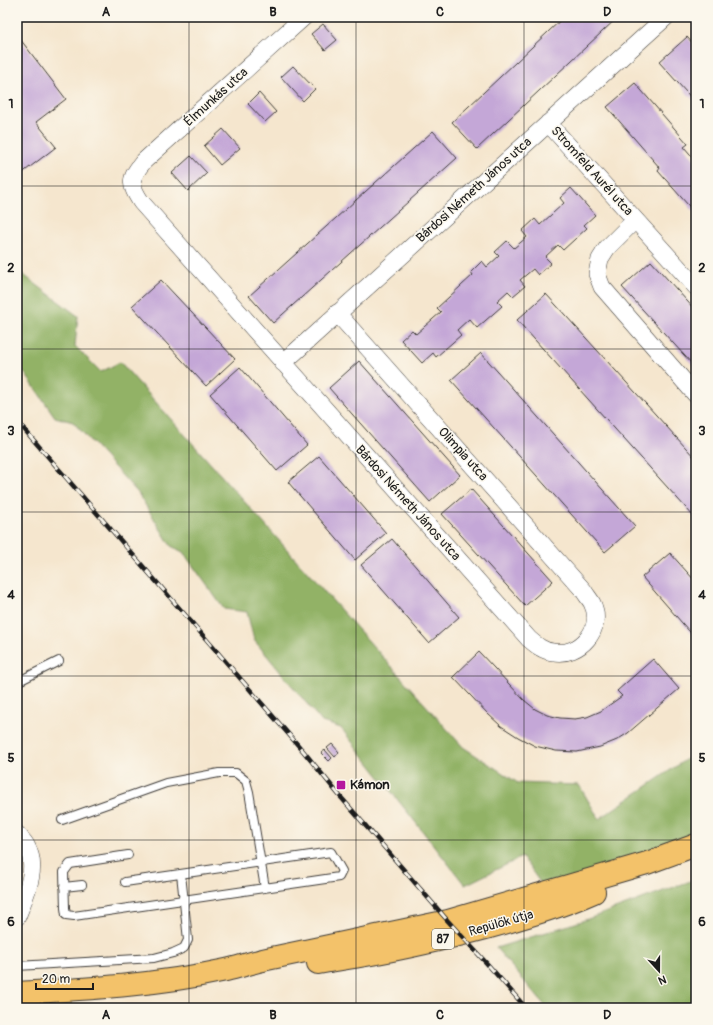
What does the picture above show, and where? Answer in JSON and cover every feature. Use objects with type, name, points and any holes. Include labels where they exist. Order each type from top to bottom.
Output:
[{"type":"main road","name":"Repülők útja","points":[[17,993],[122,986],[227,970],[267,958],[448,921],[648,863],[696,845]]},
{"type":"street","name":"Élmunkás utca","points":[[132,180],[136,170],[144,161],[304,17]]},
{"type":"street","name":"Bárdosi Németh János utca","points":[[283,363],[666,17]]},
{"type":"street","name":"Stromfeld Aurél utca","points":[[548,123],[696,287]]},
{"type":"street","name":"Bárdosi Németh János utca","points":[[132,180],[133,190],[141,202],[517,625]]},
{"type":"street","name":"Stromfeld Aurél utca","points":[[635,220],[607,248],[600,259],[597,274],[602,287],[696,395]]},
{"type":"street","name":"Olimpia utca","points":[[337,313],[578,583],[593,604],[595,625],[592,635],[575,649],[553,653],[543,650],[517,625]]},
{"type":"street","points":[[17,834],[27,846],[32,861],[30,882],[17,917]]},
{"type":"lane","points":[[17,682],[58,661]]},
{"type":"lane","points":[[62,820],[166,783],[219,773],[236,773],[246,781],[249,792],[265,888]]},
{"type":"lane","points":[[125,882],[331,852],[342,871],[339,877],[74,916],[66,915],[64,872],[70,864],[128,855]]},
{"type":"lane","points":[[17,966],[154,958],[173,953],[184,948],[188,940],[181,874]]},
{"type":"lane","points":[[64,887],[82,885]]},
{"type":"green space","points":[[17,270],[78,316],[75,346],[101,372],[120,362],[463,747],[518,783],[579,785],[599,819],[691,756],[696,771],[696,833],[640,857],[544,888],[522,857],[465,885],[341,728],[322,722],[254,640],[247,612],[224,609],[183,552],[171,546],[138,493],[73,422],[55,417],[17,362]]},
{"type":"green space","points":[[696,879],[696,1008],[547,1008],[496,948],[585,920]]},
{"type":"building","points":[[564,17],[618,17],[477,149],[452,122]]},
{"type":"building","points":[[323,24],[337,40],[325,50],[311,34]]},
{"type":"building","points":[[17,35],[66,99],[36,122],[56,147],[17,177]]},
{"type":"building","points":[[687,37],[696,47],[696,103],[659,62]]},
{"type":"building","points":[[293,66],[315,89],[303,101],[281,77]]},
{"type":"building","points":[[635,83],[688,144],[684,147],[696,161],[696,214],[658,171],[660,168],[607,107]]},
{"type":"building","points":[[259,93],[276,112],[265,122],[248,104]]},
{"type":"building","points":[[223,129],[240,148],[220,165],[204,146]]},
{"type":"building","points":[[433,131],[457,158],[273,323],[249,296]]},
{"type":"building","points":[[191,156],[207,173],[188,191],[172,173]]},
{"type":"building","points":[[571,188],[595,215],[584,225],[587,228],[563,250],[558,245],[545,257],[551,263],[538,275],[533,269],[520,280],[525,286],[513,296],[508,291],[497,301],[502,306],[477,328],[469,319],[457,330],[461,335],[436,357],[433,353],[422,363],[401,340],[412,330],[416,334],[441,312],[437,308],[473,275],[471,272],[482,261],[487,267],[499,256],[495,252],[507,241],[514,248],[527,237],[522,231],[535,219],[540,225],[564,203],[560,198]]},
{"type":"building","points":[[651,261],[696,311],[696,364],[694,366],[622,287]]},
{"type":"building","points":[[161,280],[235,359],[206,386],[132,306]]},
{"type":"building","points":[[546,294],[696,459],[695,518],[517,320]]},
{"type":"building","points":[[481,353],[635,526],[605,552],[451,380]]},
{"type":"building","points":[[359,361],[460,475],[430,502],[329,388]]},
{"type":"building","points":[[240,367],[307,445],[277,471],[210,394]]},
{"type":"building","points":[[319,456],[386,533],[355,560],[288,482]]},
{"type":"building","points":[[471,489],[553,581],[525,606],[442,514]]},
{"type":"building","points":[[392,539],[459,617],[429,643],[361,565]]},
{"type":"building","points":[[670,553],[696,582],[696,639],[642,577]]},
{"type":"building","points":[[479,652],[524,700],[535,709],[547,715],[560,718],[575,719],[587,717],[601,711],[622,696],[617,691],[653,659],[679,689],[628,733],[617,740],[600,747],[577,752],[556,751],[535,746],[501,726],[453,677]]},
{"type":"building","points":[[332,744],[339,752],[335,757],[327,748]]},
{"type":"building","points":[[325,750],[332,758],[329,761],[321,753]]},
{"type":"railway","points":[[17,421],[304,752],[339,795],[448,921],[526,1008]]},
{"type":"place","name":"Kámon","points":[[341,785]]}]
